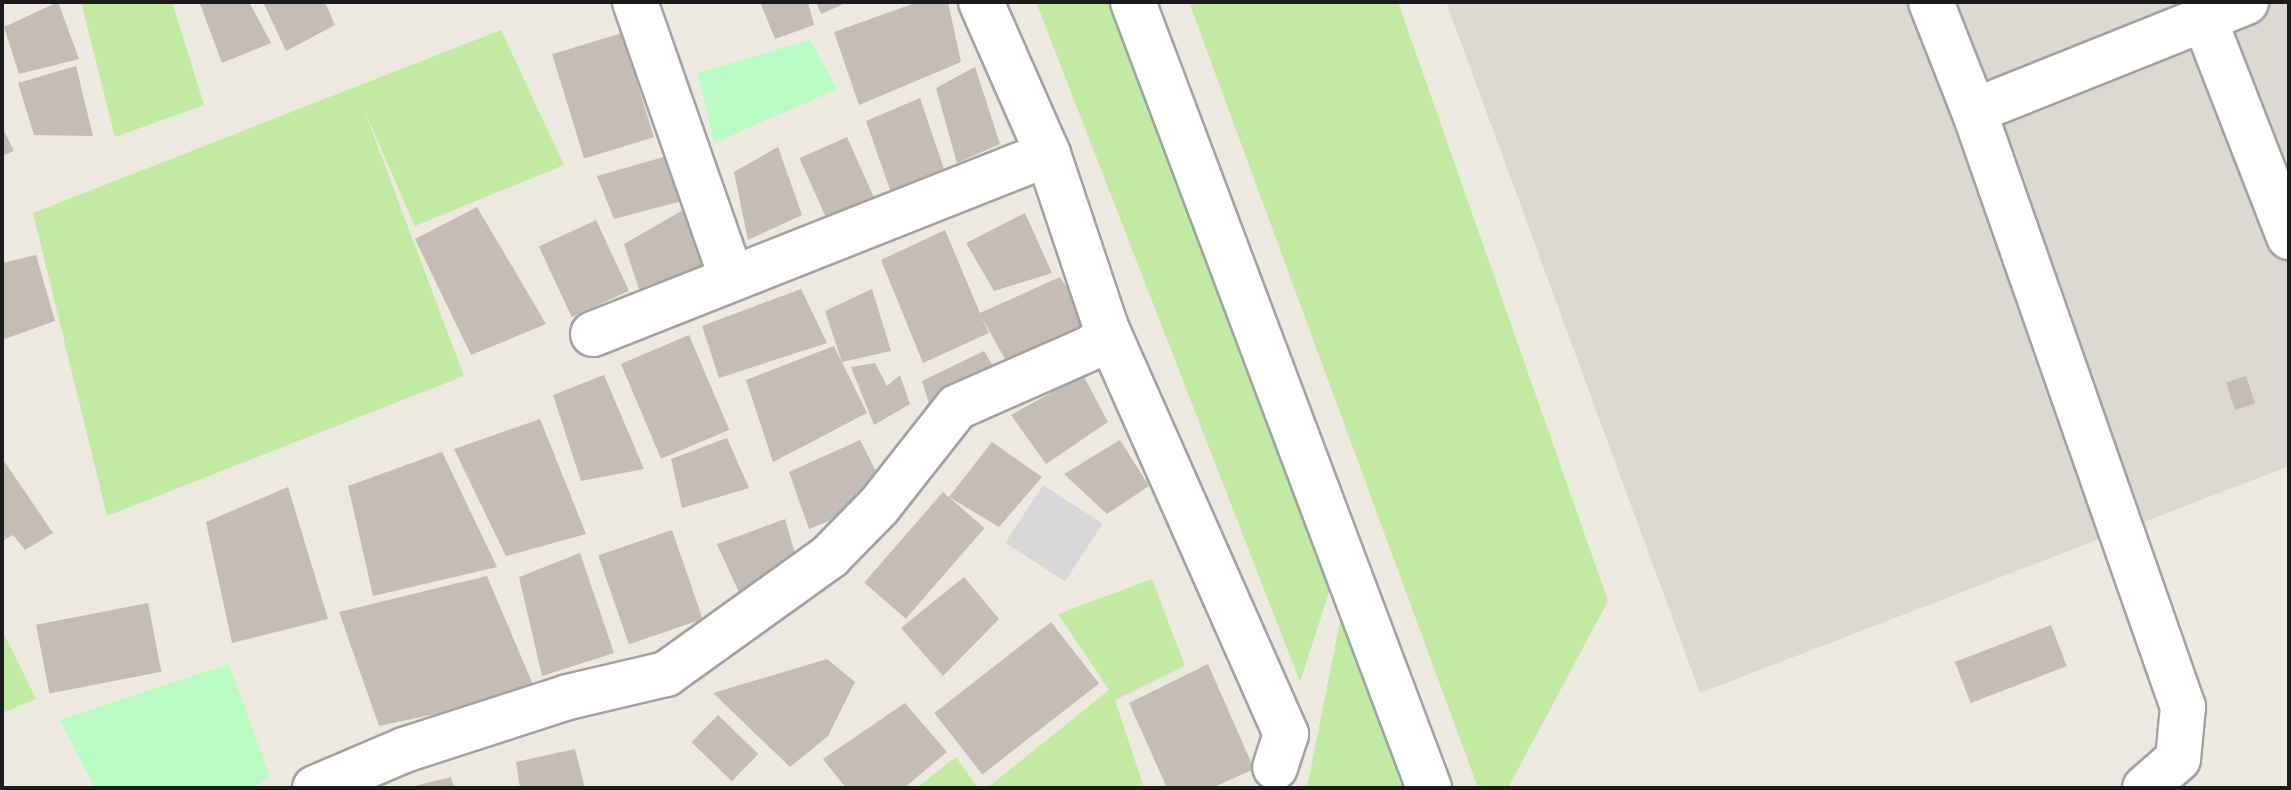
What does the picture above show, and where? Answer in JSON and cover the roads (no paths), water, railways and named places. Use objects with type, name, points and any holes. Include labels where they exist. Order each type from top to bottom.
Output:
[{"type":"street","points":[[635,2],[732,279]]},
{"type":"street","points":[[981,2],[1048,154],[1098,291],[1107,330],[1286,734],[1275,767]]},
{"type":"street","points":[[1133,2],[1429,788]]},
{"type":"street","points":[[1931,2],[1974,111],[2183,707],[2178,759],[2145,788]]},
{"type":"street","points":[[1974,111],[2246,2]]},
{"type":"street","points":[[2205,21],[2289,237]]},
{"type":"street","points":[[593,334],[1048,154]]},
{"type":"street","points":[[315,788],[404,750],[553,702],[666,674],[830,556],[879,506],[957,407],[1095,346],[1107,330]]}]
